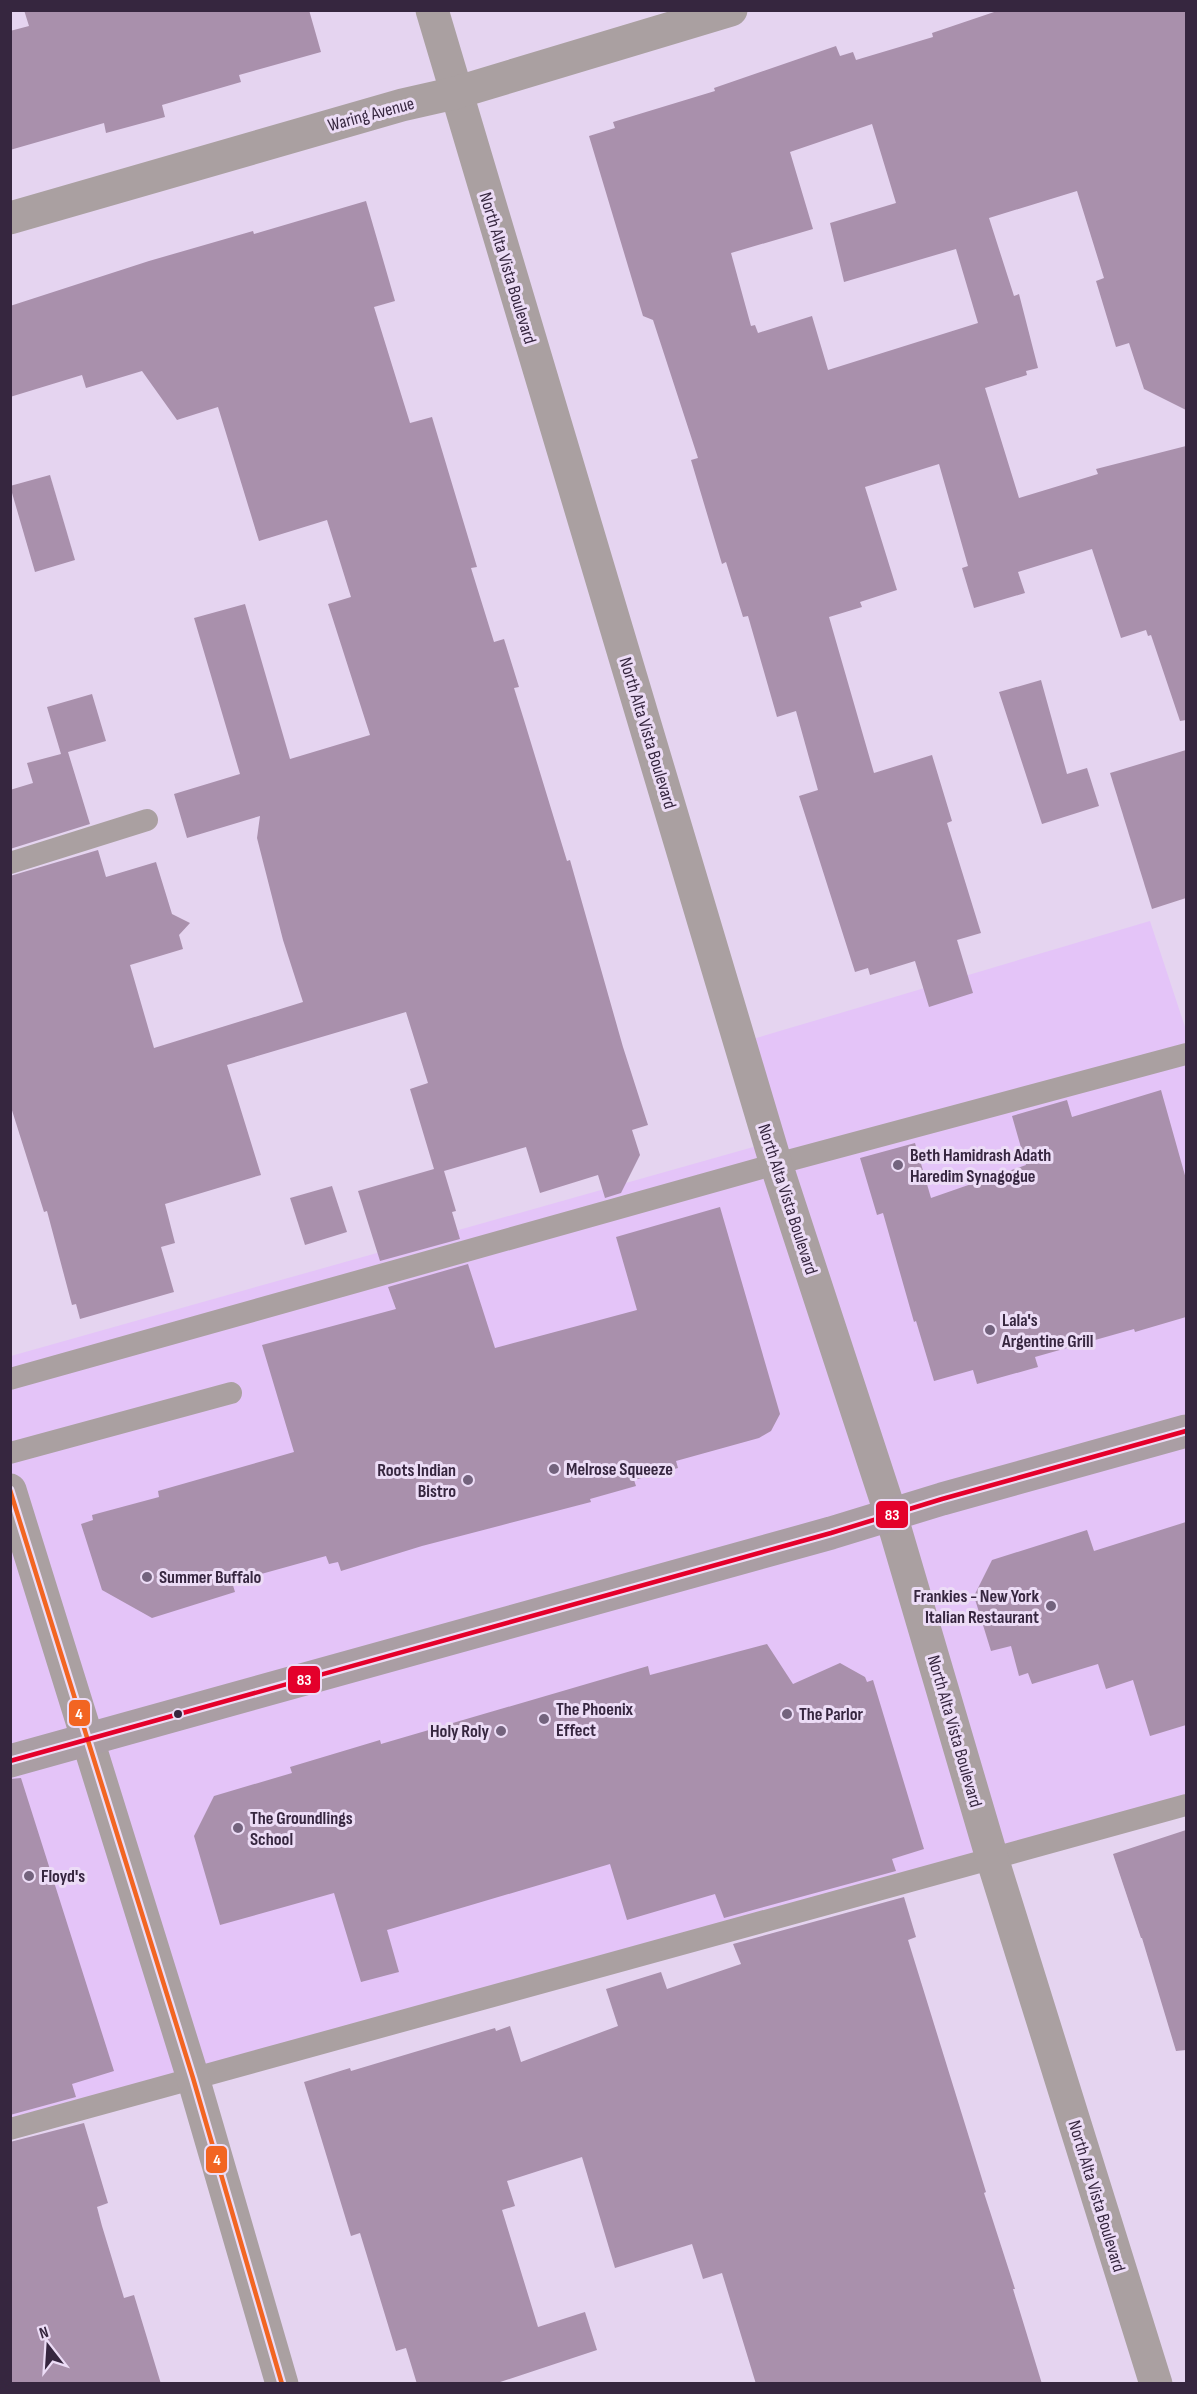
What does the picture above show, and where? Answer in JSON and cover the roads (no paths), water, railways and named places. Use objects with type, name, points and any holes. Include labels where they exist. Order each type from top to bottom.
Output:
[{"type":"main road","points":[[10,1761],[1186,1431]]},
{"type":"street","name":"North Alta Vista Boulevard","points":[[432,10],[776,1164],[891,1515],[992,1858],[1155,2384]]},
{"type":"street","name":"Waring Avenue","points":[[10,218],[402,105],[456,93],[731,10]]},
{"type":"street","points":[[10,1490],[193,2078],[282,2384]]},
{"type":"lane","points":[[10,863],[147,820]]},
{"type":"lane","points":[[10,1379],[776,1164],[1186,1054]]},
{"type":"lane","points":[[10,1453],[231,1393]]},
{"type":"lane","points":[[10,2129],[1186,1805]]},
{"type":"place","name":"Beth Hamidrash Adath Haredim Synagogue","points":[[898,1165]]},
{"type":"place","name":"Lala's Argentine Grill","points":[[990,1330]]},
{"type":"place","name":"Melrose Squeeze","points":[[554,1469]]},
{"type":"place","name":"Roots Indian Bistro","points":[[468,1480]]},
{"type":"place","name":"Summer Buffalo","points":[[147,1577]]},
{"type":"place","name":"Frankies - New York Italian Restaurant","points":[[1051,1606]]},
{"type":"place","name":"The Parlor","points":[[787,1714]]},
{"type":"place","name":"The Phoenix Effect","points":[[544,1719]]},
{"type":"place","name":"Holy Roly","points":[[501,1731]]},
{"type":"place","name":"The Groundlings School","points":[[238,1828]]},
{"type":"place","name":"Floyd's","points":[[29,1876]]}]
